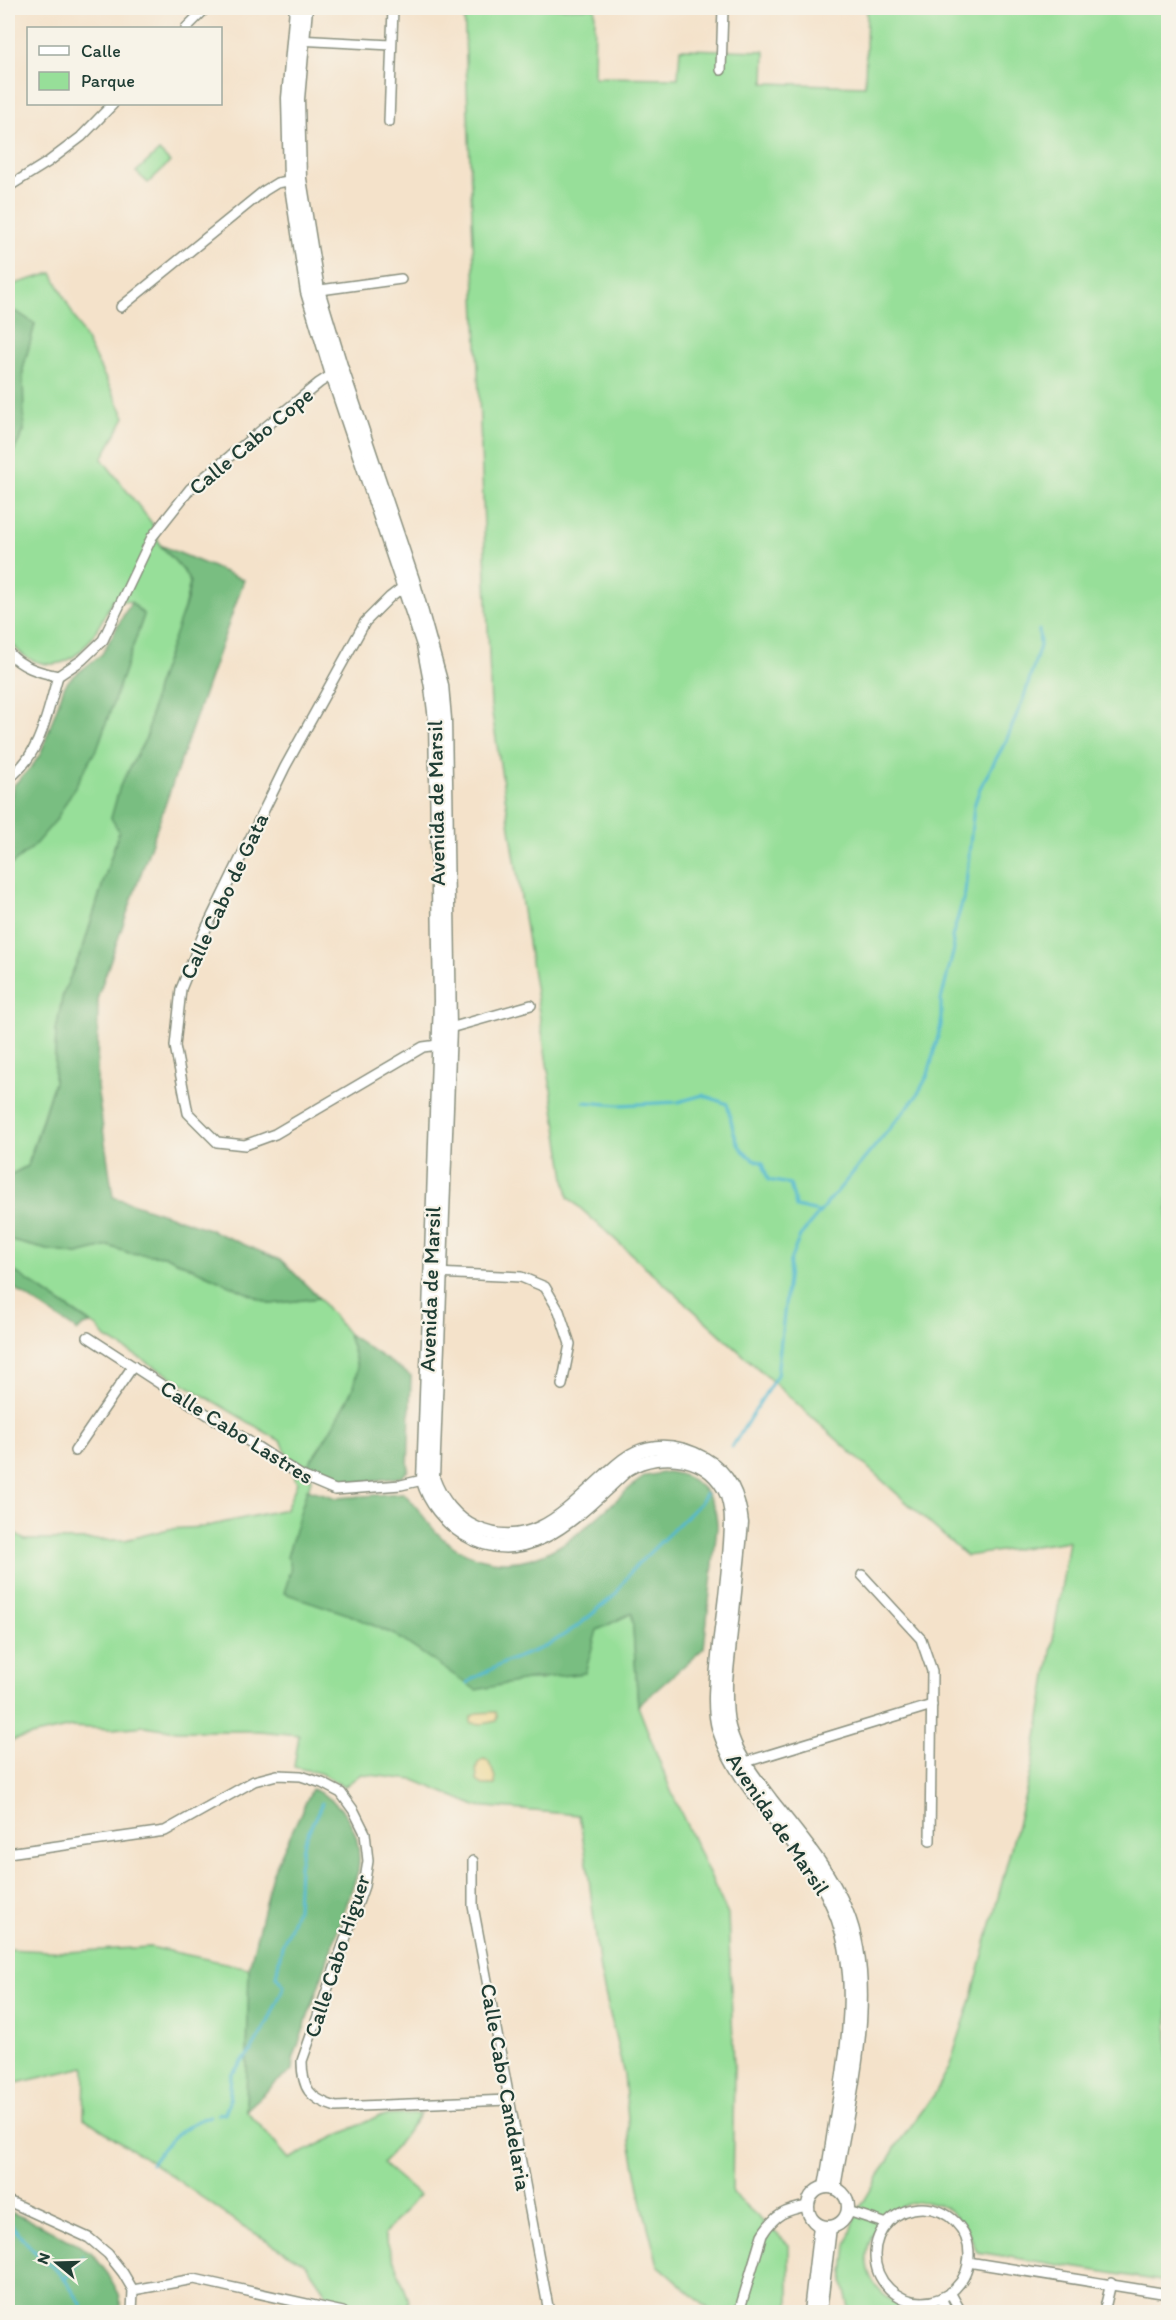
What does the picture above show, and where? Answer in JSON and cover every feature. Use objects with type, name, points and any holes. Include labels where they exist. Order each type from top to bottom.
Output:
[{"type":"street","points":[[187,27],[206,8]]},
{"type":"street","name":"Avenida de Marsil","points":[[296,8],[298,99],[295,180],[313,291],[337,372],[442,685],[445,719],[450,1028],[436,1273],[428,1479],[459,1517],[479,1530],[501,1536],[537,1531],[557,1519],[622,1461],[635,1453],[652,1448],[669,1446],[685,1449],[708,1461],[729,1479],[735,1490],[742,1523],[726,1681],[729,1727],[738,1764],[822,1864],[846,1910],[854,1933],[862,1992],[859,2033],[830,2188]]},
{"type":"street","name":"Avenida de Marsil","points":[[297,40],[306,8]]},
{"type":"street","points":[[389,122],[393,8]]},
{"type":"street","points":[[721,70],[723,8]]},
{"type":"street","points":[[297,40],[391,45]]},
{"type":"street","points":[[8,187],[73,144],[112,105]]},
{"type":"street","points":[[121,307],[264,190],[277,183],[295,180]]},
{"type":"street","points":[[313,291],[401,279]]},
{"type":"street","name":"Calle Cabo Cope","points":[[58,676],[82,660],[103,639],[152,537],[190,489],[319,383],[337,372]]},
{"type":"street","name":"Avenida de Marsil","points":[[408,583],[423,645],[435,720],[440,1001],[436,1273]]},
{"type":"street","name":"Calle Cabo de Gata","points":[[408,583],[365,622],[285,767],[203,935],[181,989],[175,1046],[188,1113],[217,1142],[245,1145],[275,1134],[423,1047],[438,1045]]},
{"type":"street","points":[[8,652],[16,662],[37,671],[58,676],[34,751],[20,771],[8,779]]},
{"type":"street","points":[[450,1028],[531,1005]]},
{"type":"street","points":[[436,1273],[521,1277],[544,1287],[559,1311],[570,1344],[562,1385]]},
{"type":"street","name":"Calle Cabo Lastres","points":[[88,1337],[302,1476],[335,1490],[402,1485],[428,1479]]},
{"type":"street","points":[[75,1451],[133,1366]]},
{"type":"street","points":[[862,1575],[921,1639],[932,1671],[930,1841]]},
{"type":"street","points":[[738,1764],[932,1705]]},
{"type":"street","name":"Calle Cabo Higuer","points":[[8,1853],[165,1832],[254,1781],[277,1775],[302,1776],[322,1783],[341,1793],[354,1810],[365,1833],[368,1861],[364,1886],[302,2061],[302,2076],[307,2090],[319,2102],[336,2107],[508,2100]]},
{"type":"street","name":"Calle Cabo Candelaria","points":[[473,1861],[474,1906],[549,2313]]},
{"type":"street","points":[[830,2188],[846,2198],[848,2211],[841,2223],[825,2226],[810,2217],[808,2206],[813,2193],[830,2188]]},
{"type":"street","points":[[8,2202],[89,2238],[108,2254],[133,2290],[132,2313]]},
{"type":"street","points":[[739,2313],[762,2235],[770,2223],[783,2212],[808,2206]]},
{"type":"street","points":[[922,2208],[941,2213],[957,2224],[968,2248],[968,2262],[959,2284],[950,2292],[927,2302],[913,2301],[900,2297],[885,2283],[876,2267],[876,2244],[886,2224],[909,2210],[922,2208]]},
{"type":"street","points":[[848,2211],[886,2224]]},
{"type":"street","points":[[810,2313],[825,2226]]},
{"type":"street","points":[[820,2313],[825,2226]]},
{"type":"street","points":[[968,2262],[1111,2283],[1168,2294]]},
{"type":"street","points":[[133,2290],[194,2279],[343,2313]]},
{"type":"street","points":[[1104,2313],[1111,2283]]},
{"type":"street","points":[[950,2292],[961,2313]]},
{"type":"street","points":[[940,2298],[948,2313]]},
{"type":"green space","points":[[464,8],[595,8],[594,77],[678,78],[680,49],[765,51],[764,83],[865,86],[867,8],[1168,8],[1168,2282],[977,2252],[960,2220],[938,2204],[915,2202],[894,2211],[877,2228],[868,2249],[869,2272],[883,2294],[895,2302],[913,2308],[934,2308],[938,2312],[850,2312],[843,2283],[847,2245],[857,2213],[897,2145],[934,2095],[949,2067],[971,2000],[1032,1768],[1069,1541],[966,1556],[568,1197],[491,707]]},
{"type":"green space","points":[[159,151],[170,162],[148,183],[136,172]]},
{"type":"green space","points":[[52,273],[125,417],[102,459],[152,523],[160,545],[183,570],[190,582],[181,622],[156,688],[147,736],[120,786],[119,831],[84,945],[63,994],[56,1031],[54,1082],[27,1166],[12,1174],[8,1173],[8,867],[32,848],[98,746],[144,615],[131,602],[113,599],[94,635],[85,646],[65,662],[52,664],[38,662],[23,655],[13,645],[8,635],[8,463],[24,431],[23,369],[35,324],[17,312],[8,311],[8,286]]},
{"type":"green space","points":[[8,311],[17,312],[35,324],[23,369],[24,431],[8,463]]},
{"type":"green space","points":[[160,545],[244,580],[98,996],[97,1087],[113,1197],[206,1228],[282,1261],[319,1298],[271,1304],[166,1256],[129,1253],[109,1246],[77,1254],[48,1250],[8,1240],[8,1173],[12,1174],[28,1166],[54,1082],[56,1031],[63,994],[84,945],[119,831],[111,818],[120,786],[147,736],[156,688],[187,600],[190,582],[183,570]]},
{"type":"green space","points":[[131,602],[144,615],[98,746],[56,820],[32,848],[8,867],[8,816],[13,786],[41,753],[64,687],[70,679],[102,654]]},
{"type":"green space","points":[[8,1240],[48,1250],[77,1254],[109,1246],[129,1253],[166,1256],[271,1304],[319,1298],[348,1334],[357,1371],[352,1390],[307,1468],[311,1479],[288,1576],[350,1615],[395,1635],[476,1689],[526,1680],[542,1680],[597,1630],[632,1613],[638,1706],[671,1791],[728,1915],[734,2068],[732,2193],[789,2245],[789,2312],[712,2312],[658,2265],[642,2204],[630,2141],[624,2075],[600,1971],[579,1815],[476,1806],[414,1780],[361,1774],[344,1787],[323,1774],[294,1767],[299,1735],[259,1731],[177,1731],[145,1726],[112,1729],[71,1727],[8,1741],[8,1528],[25,1540],[125,1540],[169,1529],[203,1527],[286,1509],[297,1483],[282,1442],[106,1338],[97,1327],[8,1267]]},
{"type":"green space","points":[[8,1267],[91,1324],[83,1326],[78,1331],[8,1284]]},
{"type":"green space","points":[[348,1334],[411,1376],[408,1470],[402,1477],[361,1482],[333,1481],[306,1468],[336,1420],[355,1381],[356,1362]]},
{"type":"green space","points":[[667,1472],[687,1478],[703,1489],[709,1497],[716,1516],[717,1527],[704,1648],[638,1706],[632,1613],[597,1630],[585,1673],[526,1680],[476,1690],[395,1635],[350,1615],[284,1593],[290,1570],[287,1557],[307,1489],[337,1498],[403,1493],[434,1530],[456,1548],[486,1560],[514,1562],[554,1549],[589,1525],[637,1482],[646,1476]]},
{"type":"green space","points":[[312,1789],[334,1803],[350,1821],[358,1845],[358,1871],[293,2060],[292,2071],[246,2110],[249,1968],[272,1874]]},
{"type":"green space","points":[[150,1947],[249,1968],[246,2110],[289,2159],[378,2116],[420,2114],[383,2164],[419,2195],[384,2234],[409,2300],[406,2312],[406,2306],[400,2304],[398,2312],[385,2312],[331,2300],[306,2264],[238,2223],[84,2118],[85,2067],[8,2085],[8,1949],[67,1952]]},
{"type":"green space","points":[[8,2211],[43,2226],[91,2252],[108,2274],[120,2296],[121,2312],[8,2312]]},
{"type":"sand","points":[[496,1712],[496,1721],[483,1724],[471,1723],[471,1717],[477,1713]]},
{"type":"sand","points":[[484,1759],[488,1761],[495,1785],[483,1785],[477,1781],[477,1765]]},
{"type":"waterway","points":[[732,1447],[777,1375],[790,1261],[800,1236],[916,1097],[928,1075],[941,1025],[941,1000],[954,949],[952,937],[965,893],[974,806],[980,788],[1006,741],[1024,697],[1040,646],[1039,630]]},
{"type":"waterway","points":[[584,1102],[619,1105],[678,1102],[703,1095],[727,1104],[736,1140],[745,1153],[763,1163],[768,1180],[790,1184],[796,1207],[818,1212]]},
{"type":"waterway","points":[[467,1684],[474,1678],[508,1661],[547,1646],[579,1625],[615,1595],[632,1570],[700,1503],[705,1494]]},
{"type":"waterway","points":[[218,2114],[225,2113],[229,2102],[231,2075],[251,2051],[268,2022],[284,1986],[276,1976],[282,1946],[297,1909],[299,1866],[304,1841],[322,1803]]},
{"type":"waterway","points":[[151,2164],[176,2135],[210,2116]]},
{"type":"waterway","points":[[8,2221],[32,2249],[61,2274],[82,2305],[79,2312]]},
{"type":"waterway","points":[[65,2279],[83,2256]]}]
